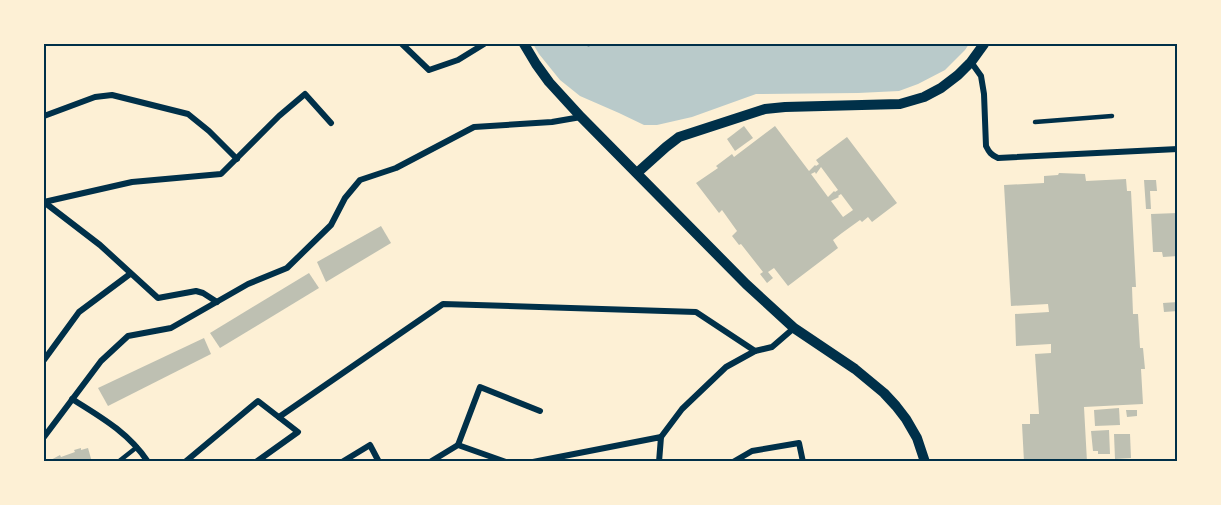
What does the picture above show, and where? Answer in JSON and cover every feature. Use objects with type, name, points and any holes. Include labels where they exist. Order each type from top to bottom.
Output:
[{"type":"street","points":[[402,44],[429,70],[458,60],[484,44]]},
{"type":"street","points":[[524,44],[549,82],[581,117],[746,284],[794,328],[855,369],[885,395],[906,419],[917,438],[926,462]]},
{"type":"street","points":[[637,172],[679,137],[765,109],[900,104],[924,97],[958,75],[984,44]]},
{"type":"street","points":[[971,62],[981,76],[986,146],[990,153],[998,158],[1178,149]]},
{"type":"street","points":[[44,201],[132,182],[221,174],[279,116],[305,94],[331,123]]},
{"type":"street","points":[[44,116],[95,97],[112,95],[188,114],[237,159]]},
{"type":"street","points":[[44,437],[101,361],[128,336],[171,328],[248,284],[287,268],[330,225],[345,198],[360,180],[396,168],[474,127],[552,123],[581,117]]},
{"type":"street","points":[[44,201],[100,245],[158,298],[196,291],[217,302]]},
{"type":"street","points":[[44,360],[79,312],[130,274]]},
{"type":"street","points":[[279,417],[443,304],[696,312],[755,351]]},
{"type":"street","points":[[659,462],[661,437],[682,409],[726,367],[755,351],[772,347],[794,328]]},
{"type":"street","points":[[430,462],[458,445],[480,387],[540,411]]},
{"type":"street","points":[[72,399],[115,426],[148,462]]},
{"type":"street","points":[[185,462],[258,400],[298,432],[256,462]]},
{"type":"street","points":[[533,462],[661,437]]},
{"type":"street","points":[[733,462],[752,450],[799,443],[803,462]]},
{"type":"street","points":[[342,462],[370,445],[379,462]]},
{"type":"street","points":[[458,445],[506,462]]},
{"type":"lane","points":[[1035,122],[1112,116]]},
{"type":"lane","points":[[118,462],[136,447]]},
{"type":"shaded area","points":[[533,44],[969,44],[945,70],[899,91],[756,94],[692,117],[657,125],[644,125],[580,96],[560,80]]},
{"type":"building","points":[[744,126],[753,138],[735,151],[727,139]]},
{"type":"building","points":[[775,126],[809,171],[819,164],[816,160],[847,137],[897,203],[872,222],[868,217],[842,233],[833,240],[838,248],[788,286],[774,268],[768,272],[773,278],[767,283],[760,274],[763,272],[732,236],[737,231],[722,210],[719,213],[696,183],[718,168],[716,166],[732,154],[734,157]],"holes":[[[821,167],[838,190],[828,197],[811,174],[815,172],[816,174]],[[841,194],[853,210],[843,217],[831,201]]]},
{"type":"building","points":[[1059,173],[1085,174],[1086,181],[1126,179],[1127,191],[1131,191],[1136,287],[1132,287],[1133,314],[1138,314],[1140,348],[1143,348],[1145,369],[1141,369],[1143,404],[1084,407],[1087,462],[1024,462],[1022,424],[1030,424],[1030,414],[1039,414],[1035,354],[1051,353],[1051,344],[1016,346],[1015,314],[1049,312],[1048,304],[1011,306],[1004,185],[1044,183],[1044,176]]},
{"type":"building","points":[[1144,180],[1156,180],[1157,191],[1150,191],[1151,209],[1146,209]]},
{"type":"building","points":[[1178,213],[1178,256],[1163,257],[1162,252],[1153,252],[1151,214]]},
{"type":"building","points":[[381,226],[391,243],[326,282],[317,262]]},
{"type":"building","points":[[309,273],[319,288],[220,348],[210,333]]},
{"type":"building","points":[[1178,302],[1178,311],[1164,312],[1163,303]]},
{"type":"building","points":[[204,338],[211,354],[108,406],[98,388]]},
{"type":"building","points":[[1119,408],[1120,425],[1095,426],[1094,410]]},
{"type":"building","points":[[1126,410],[1137,410],[1137,416],[1127,417]]},
{"type":"building","points":[[1109,430],[1110,454],[1098,454],[1098,451],[1093,451],[1091,431]]},
{"type":"building","points":[[1114,434],[1130,434],[1131,458],[1115,459]]},
{"type":"building","points":[[81,448],[81,450],[88,448],[92,462],[47,462],[60,455],[61,457]]}]
